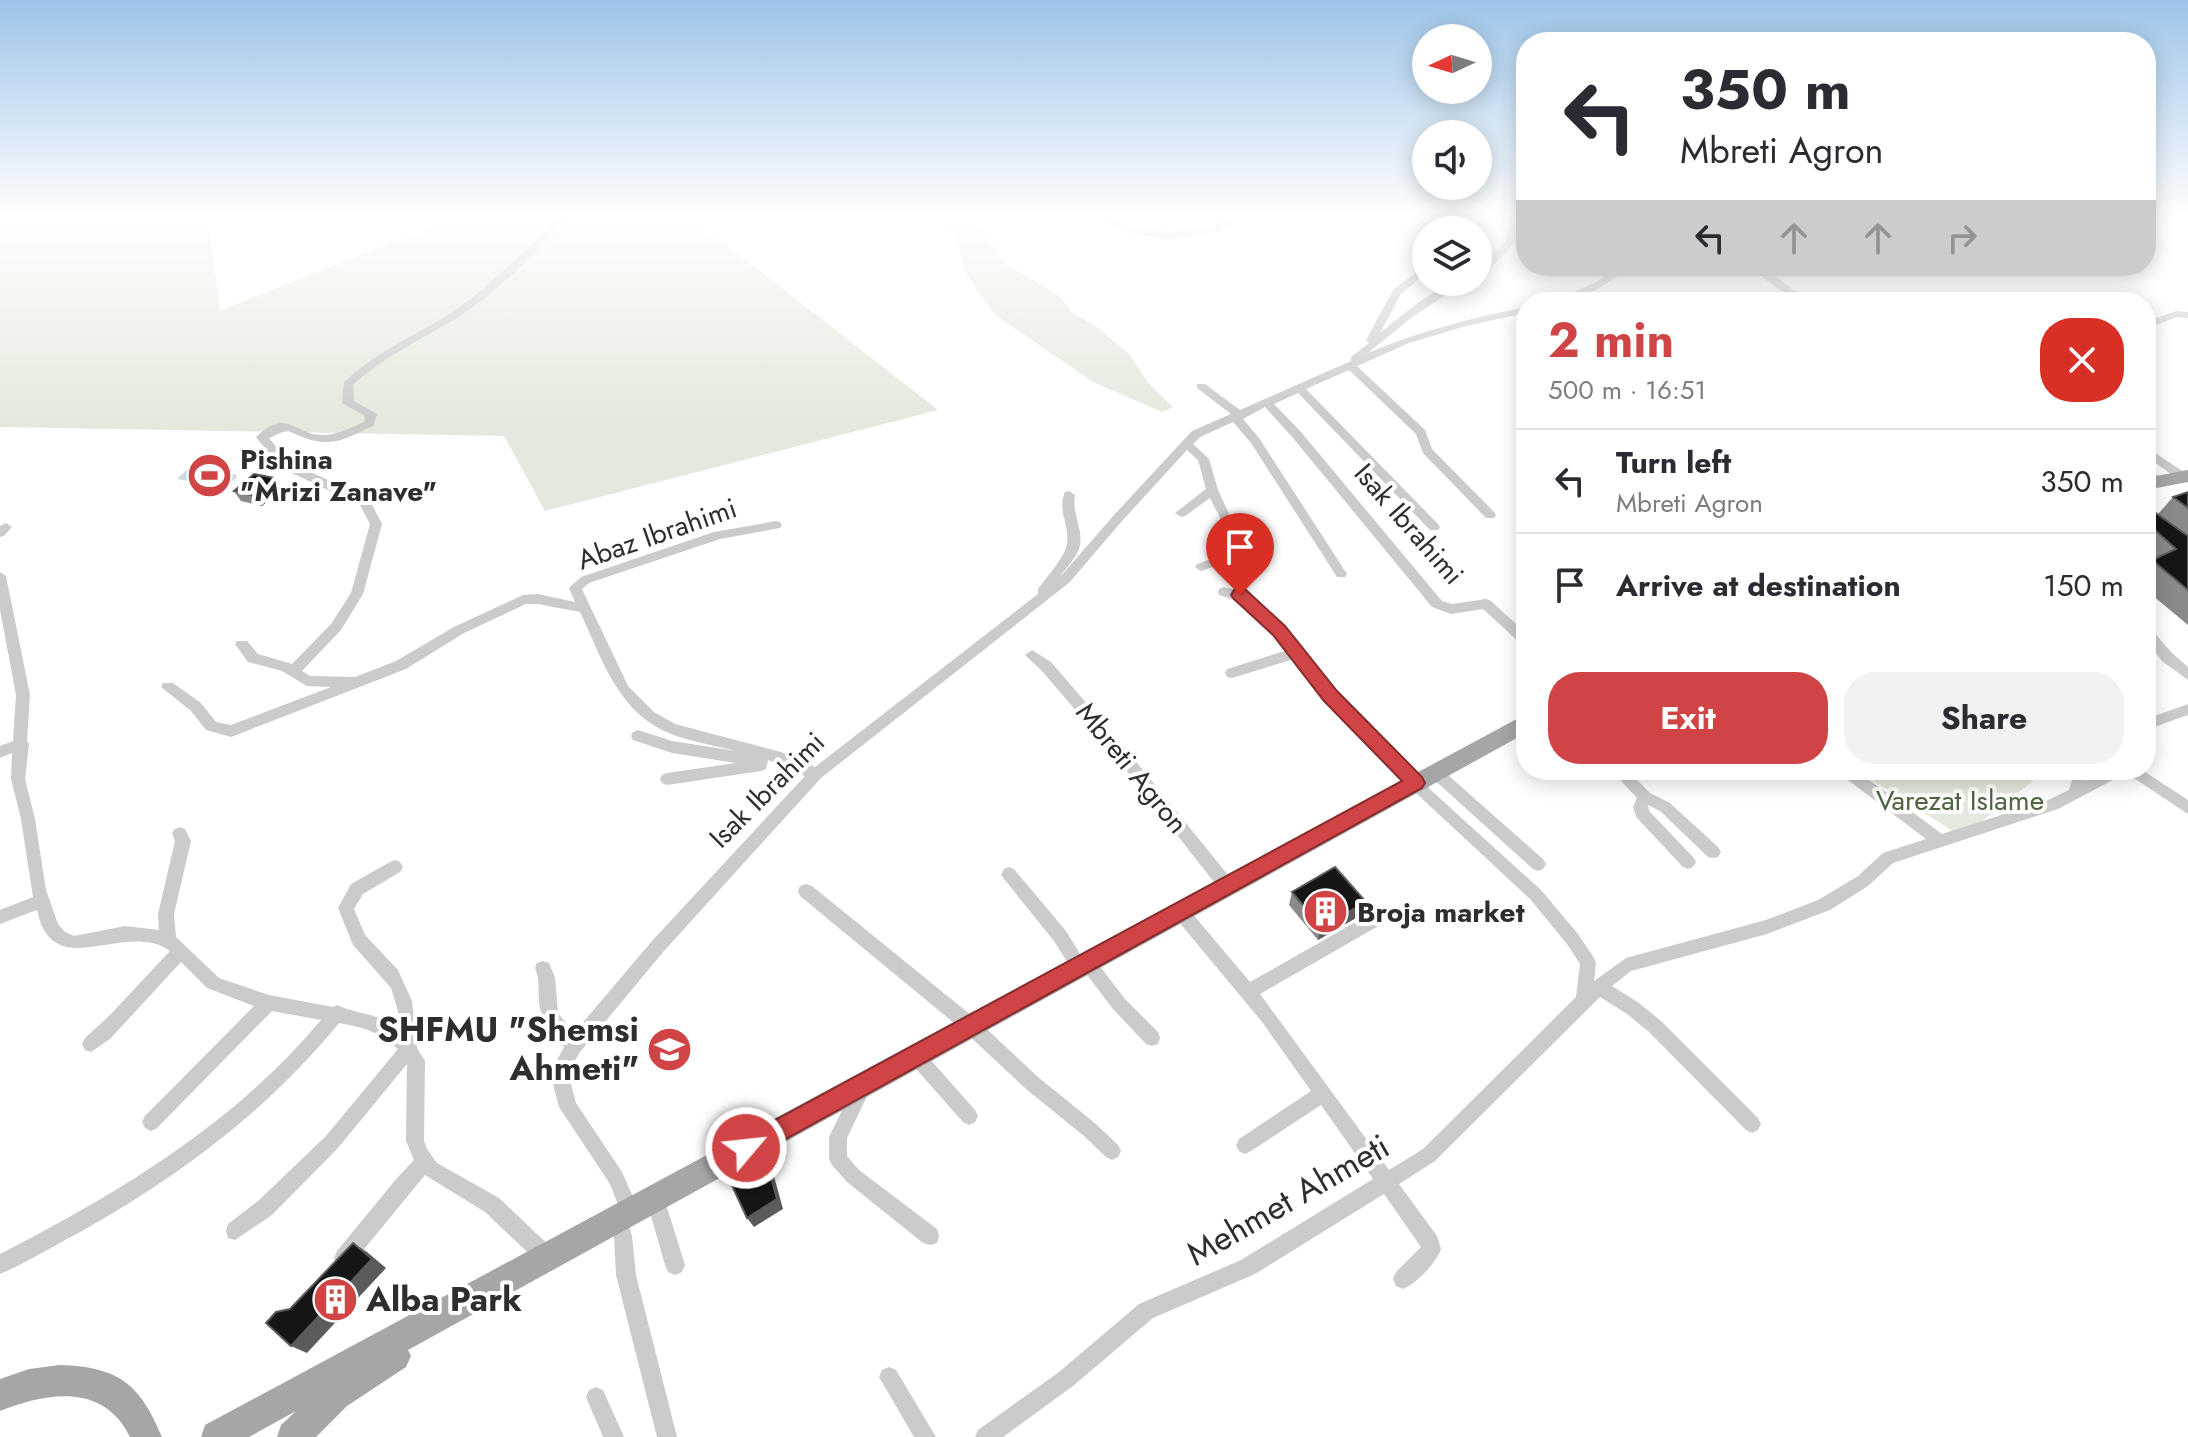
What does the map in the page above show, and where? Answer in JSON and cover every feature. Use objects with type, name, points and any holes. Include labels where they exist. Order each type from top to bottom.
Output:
[{"type":"main road","points":[[2156,478],[2186,476]]},
{"type":"main road","points":[[217,1437],[1516,728]]},
{"type":"main road","points":[[293,1437],[336,1395],[395,1356],[448,1327],[460,1305]]},
{"type":"main road","points":[[0,1405],[61,1380]]},
{"type":"main road","points":[[0,1395],[36,1382],[61,1380],[79,1383],[121,1396],[138,1416],[146,1437]]},
{"type":"street","points":[[293,671],[336,627],[357,594],[376,524],[365,502],[285,465],[262,437],[276,427],[294,427],[317,439],[341,437],[369,424],[371,414],[348,403],[348,384],[364,367],[462,310],[496,284]]},
{"type":"street","points":[[1369,344],[1397,292],[1407,284]]},
{"type":"street","points":[[1581,292],[1600,284]]},
{"type":"street","points":[[1591,288],[1593,292]]},
{"type":"street","points":[[1439,296],[1369,344],[1350,365],[1421,433],[1427,450],[1490,515]]},
{"type":"street","name":"Isak Ibrahimi","points":[[623,1215],[616,1178],[576,1122],[562,1091],[562,1071],[574,1046],[658,946],[816,774],[1066,579],[1118,518],[1203,431],[1424,334],[1516,312]]},
{"type":"street","points":[[2156,322],[2176,314],[2188,315]]},
{"type":"street","points":[[1201,386],[1238,417],[1341,574]]},
{"type":"street","name":"Isak Ibrahimi","points":[[1299,388],[1434,527]]},
{"type":"street","name":"Isak Ibrahimi","points":[[1267,403],[1437,604],[1451,609],[1486,604],[1516,632]]},
{"type":"street","points":[[1187,444],[1203,459],[1212,490],[1233,535],[1234,551],[1226,560],[1201,567]]},
{"type":"street","points":[[2156,457],[2186,476]]},
{"type":"street","points":[[1181,513],[1212,490]]},
{"type":"street","name":"Isak Ibrahimi","points":[[1031,608],[1073,549],[1074,536],[1066,504],[1069,495]]},
{"type":"street","name":"Abaz Ibrahimi","points":[[776,525],[718,535],[580,582],[575,588],[623,689],[649,716],[671,728],[790,763],[816,774]]},
{"type":"street","points":[[0,576],[23,695],[18,779],[28,819],[41,901],[51,928],[59,937],[74,943],[125,933],[157,936],[175,946],[213,983],[269,1003],[337,1013],[371,1021],[387,1029],[416,1061],[415,1141],[426,1162],[431,1169],[492,1205],[548,1258]]},
{"type":"street","name":"Abaz Ibrahimi","points":[[532,589],[543,590],[585,607]]},
{"type":"street","points":[[1224,592],[1247,599],[1279,631],[1330,696],[1425,778],[1538,864]]},
{"type":"street","name":"Abaz Ibrahimi","points":[[168,687],[196,707],[211,726],[231,731],[401,665],[459,630],[523,600],[533,598],[565,607],[585,607]]},
{"type":"street","name":"Abaz Ibrahimi","points":[[242,644],[253,658],[315,682],[366,680]]},
{"type":"street","points":[[2156,644],[2188,675]]},
{"type":"street","points":[[1232,673],[1296,653]]},
{"type":"street","name":"Mbreti Agron","points":[[1032,655],[1046,666],[1111,741],[1227,886]]},
{"type":"street","points":[[2156,721],[2188,709]]},
{"type":"street","name":"Abaz Ibrahimi","points":[[638,736],[672,747],[769,763]]},
{"type":"street","points":[[0,752],[22,744]]},
{"type":"street","name":"Abaz Ibrahimi","points":[[667,779],[769,763],[790,763]]},
{"type":"street","points":[[1425,778],[1567,931],[1588,963],[1584,1000]]},
{"type":"street","points":[[1628,780],[1645,797],[1665,807],[1713,852]]},
{"type":"street","points":[[1858,780],[1941,842]]},
{"type":"street","points":[[2075,793],[2079,780]]},
{"type":"street","name":"Mehmet Ahmeti","points":[[985,1437],[1066,1379],[1146,1311],[1248,1267],[1386,1184],[1439,1147],[1584,1000],[1626,965],[1767,927],[1824,905],[1863,881],[1888,858],[2053,805],[2100,780]]},
{"type":"street","points":[[2146,780],[2188,808]]},
{"type":"street","points":[[1645,797],[1640,807],[1642,814],[1688,862]]},
{"type":"street","points":[[91,1044],[140,995],[175,946],[166,914],[183,841],[180,833]]},
{"type":"street","points":[[235,1231],[265,1208],[332,1142],[408,1050],[409,1032],[398,983],[356,938],[346,908],[357,889],[395,867]]},
{"type":"street","points":[[1009,874],[1083,964],[1152,1038]]},
{"type":"street","points":[[806,891],[971,1026],[1112,1151]]},
{"type":"street","points":[[0,917],[41,901]]},
{"type":"street","points":[[1180,911],[1249,991],[1386,1184],[1417,1222],[1432,1249],[1403,1279]]},
{"type":"street","points":[[1249,991],[1381,916]]},
{"type":"street","points":[[543,968],[549,981],[548,1008],[574,1046]]},
{"type":"street","points":[[1600,989],[1613,993],[1654,1026],[1752,1124]]},
{"type":"street","points":[[151,1122],[269,1003]]},
{"type":"street","points":[[0,1264],[202,1145],[306,1051],[337,1013]]},
{"type":"street","points":[[916,1056],[969,1116]]},
{"type":"street","points":[[864,1084],[838,1137],[838,1159],[843,1168],[930,1236]]},
{"type":"street","points":[[1245,1145],[1323,1093]]},
{"type":"street","points":[[327,1276],[367,1234],[401,1185],[426,1162]]},
{"type":"street","points":[[655,1198],[675,1265]]},
{"type":"street","points":[[623,1215],[626,1275],[667,1437]]},
{"type":"street","points":[[889,1377],[896,1393],[926,1437]]},
{"type":"street","points":[[596,1397],[614,1437]]},
{"type":"green space","points":[[0,284],[217,284],[220,311],[287,284],[777,284],[938,410],[545,511],[504,436],[0,427]]},
{"type":"green space","points":[[973,284],[1040,284],[1058,295],[1074,314],[1093,324],[1129,354],[1149,384],[1173,407],[1162,412],[1093,382],[995,315]]},
{"type":"green space","name":"Varezat Islame","points":[[1872,780],[2034,780],[1962,837]]},
{"type":"water","name":"Pishina \"Mrizi Zanave\"","points":[[193,464],[228,470],[225,474],[235,474],[237,477],[229,484],[216,482],[212,485],[177,479]]},
{"type":"building","points":[[254,474],[275,478],[255,496],[234,491]]},
{"type":"building","points":[[2188,492],[2188,508],[2173,497]]},
{"type":"building","points":[[2156,513],[2188,536],[2188,590],[2156,563],[2156,558],[2176,549],[2156,531]]},
{"type":"building","points":[[1335,867],[1366,902],[1321,927],[1292,892]]},
{"type":"building","points":[[763,1148],[777,1199],[747,1218],[724,1168]]},
{"type":"building","points":[[353,1243],[372,1259],[291,1346],[266,1323],[276,1312],[290,1309]]},
{"type":"place","name":"Pishina \"Mrizi Zanave\"","points":[[209,475]]},
{"type":"place","name":"Broja market","points":[[1326,912]]},
{"type":"place","name":"SHFMU \"Shemsi Ahmeti\"","points":[[670,1049]]},
{"type":"place","name":"Alba Park","points":[[335,1299]]},
{"type":"route","points":[[746,1148],[1415,783],[1330,696],[1279,631],[1240,595]]}]
